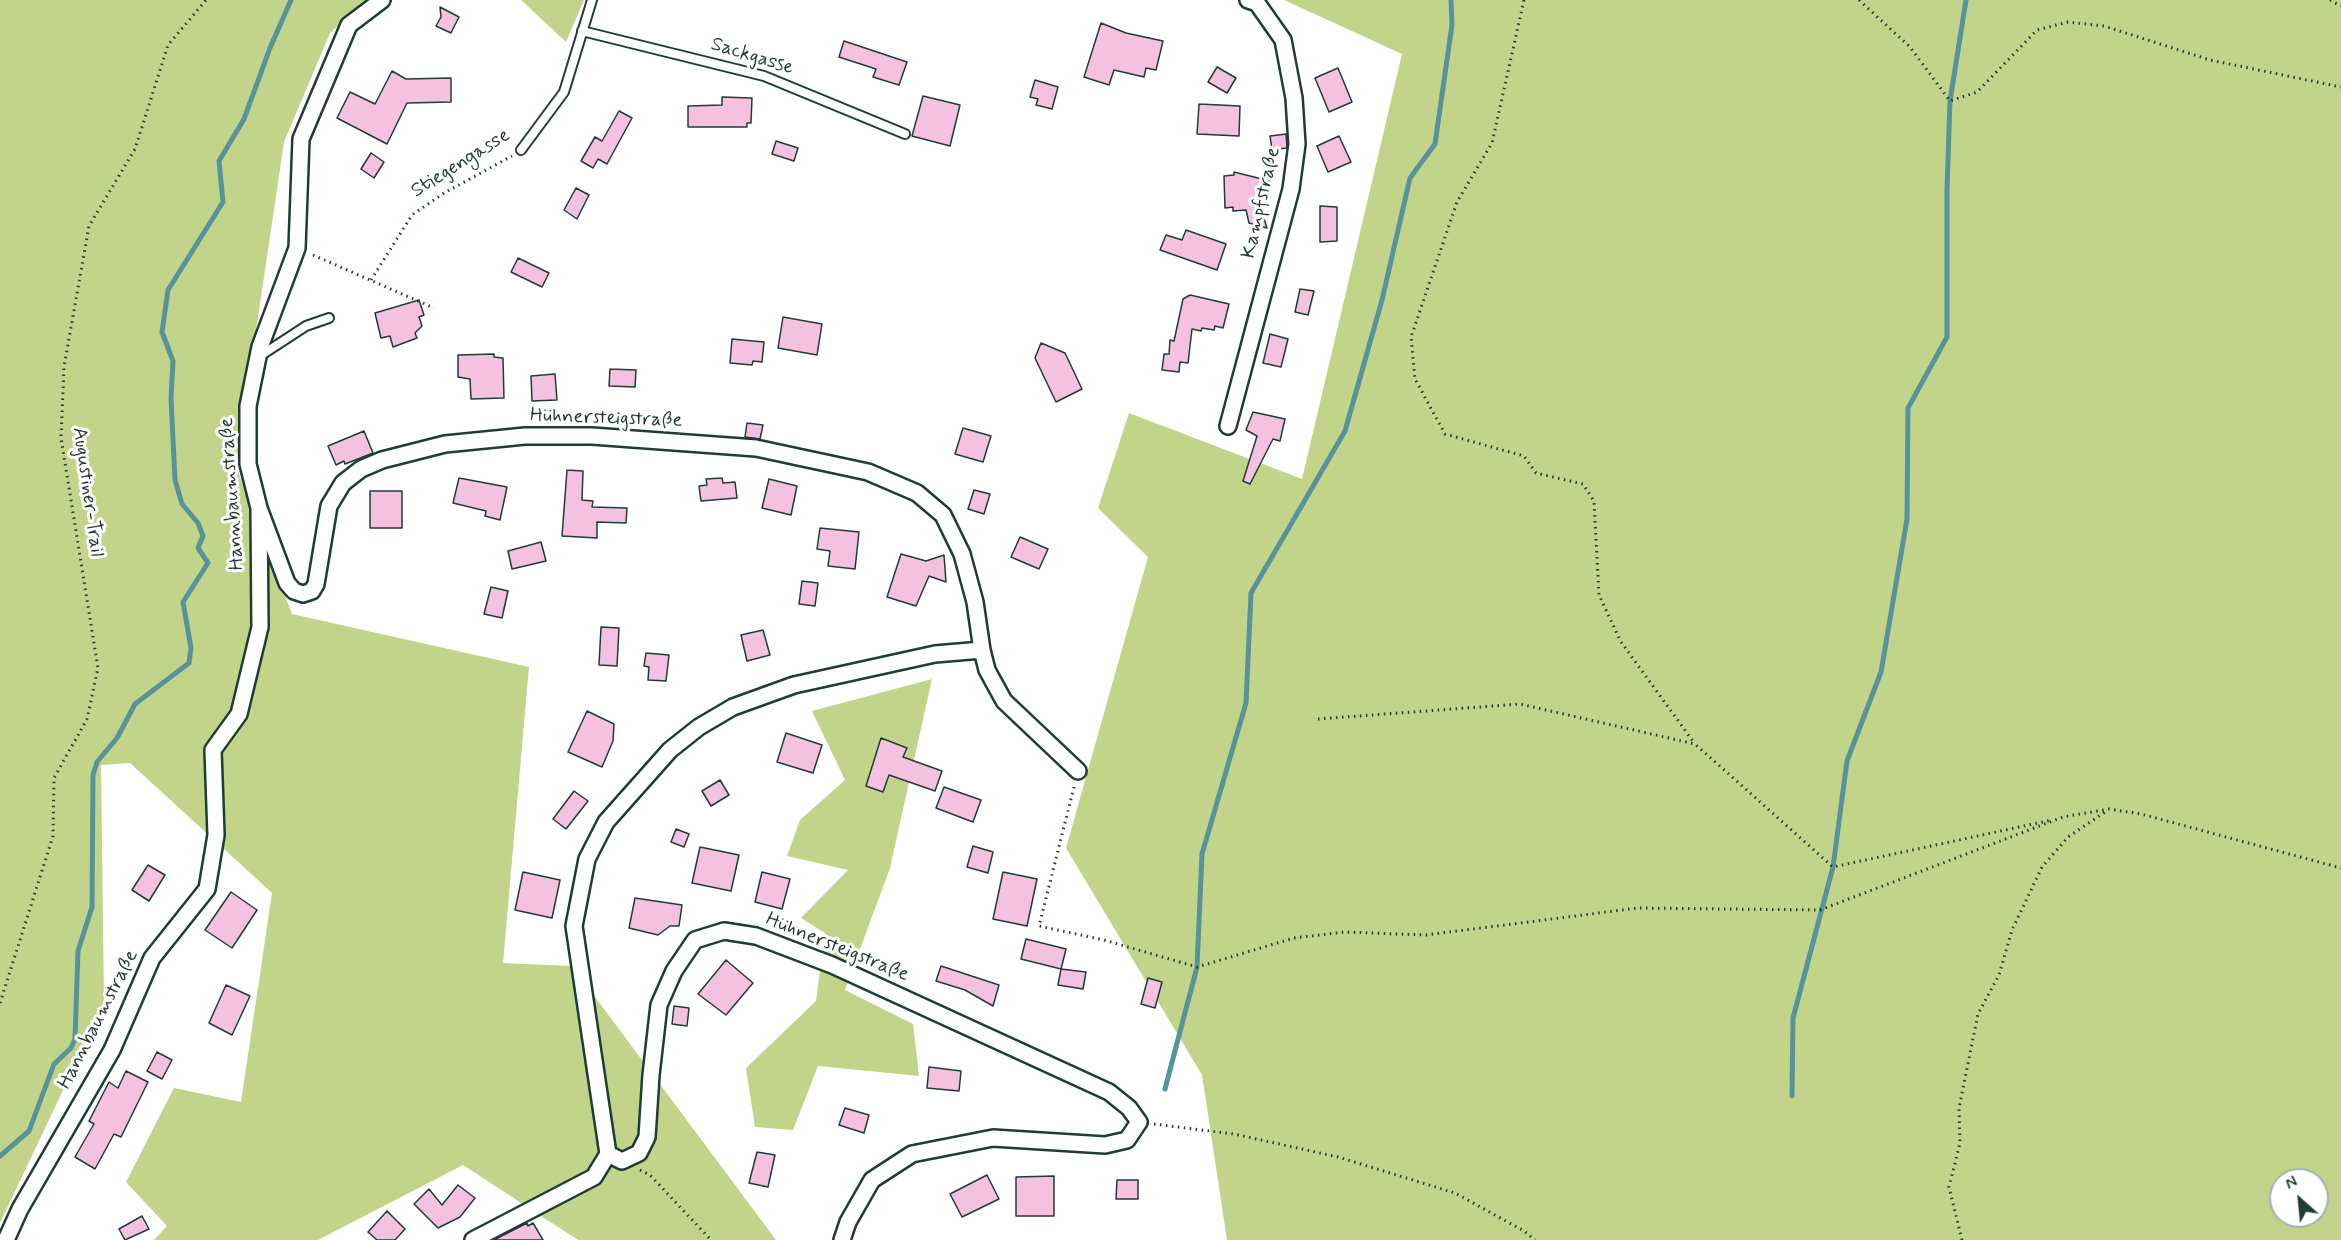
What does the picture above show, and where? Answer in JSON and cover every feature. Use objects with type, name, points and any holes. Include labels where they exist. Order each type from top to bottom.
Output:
[{"type":"street","name":"Hannbaumstraße","points":[[6,1240],[20,1209],[112,1050],[152,958],[207,889],[216,836],[213,750],[239,714],[260,627],[259,508],[248,464],[248,406],[258,357],[297,248],[301,139],[349,26],[382,0]]},
{"type":"street","name":"Kampfstraße","points":[[1228,426],[1291,189],[1298,144],[1294,98],[1282,40],[1257,3],[1248,0]]},
{"type":"street","name":"Hühnersteigstraße","points":[[259,508],[287,583],[294,591],[303,594],[312,591],[316,584],[327,517],[336,494],[352,475],[382,460],[445,444],[525,436],[592,436],[725,445],[787,453],[867,472],[918,493],[943,515],[962,554],[975,602],[987,670],[1004,701],[1078,771]]},
{"type":"street","points":[[473,1240],[594,1177],[608,1154],[574,926],[587,859],[606,822],[670,750],[699,727],[733,707],[794,685],[875,666],[935,654],[982,650]]},
{"type":"street","name":"Hühnersteigstraße","points":[[608,1154],[622,1161],[639,1153],[647,1137],[651,1075],[660,1005],[674,970],[695,940],[724,931],[756,936],[853,974],[1109,1092],[1140,1122]]},
{"type":"street","points":[[842,1240],[848,1222],[872,1180],[912,1154],[993,1138],[1105,1145],[1127,1140],[1140,1122]]},
{"type":"lane","name":"Stiegengasse","points":[[521,150],[564,92],[592,0]]},
{"type":"lane","name":"Sackgasse","points":[[582,31],[764,75],[905,134]]},
{"type":"lane","points":[[258,357],[306,326],[329,318]]},
{"type":"path","name":"Augustiner-Trail","points":[[0,1003],[53,836],[54,778],[87,719],[99,668],[60,438],[64,367],[89,226],[135,149],[168,45],[206,0]]},
{"type":"path","points":[[1524,0],[1492,143],[1457,202],[1411,337],[1416,379],[1445,434],[1524,456],[1536,473],[1583,484],[1594,501],[1599,595],[1621,642],[1695,744],[1833,867],[2109,809],[2141,814],[2341,868]]},
{"type":"path","points":[[1859,0],[1910,48],[1950,101],[1977,92],[2037,30],[2068,22],[2104,26],[2210,60],[2341,87]]},
{"type":"path","points":[[2330,0],[2341,6]]},
{"type":"path","name":"Stiegengasse","points":[[371,280],[412,215],[444,193],[521,150]]},
{"type":"path","points":[[297,248],[434,308]]},
{"type":"path","points":[[1318,719],[1520,704],[1695,744]]},
{"type":"path","points":[[1078,771],[1039,927],[1104,940],[1197,967],[1294,938],[1345,932],[1426,935],[1638,908],[1820,910],[2063,817]]},
{"type":"path","points":[[1962,1240],[1949,1187],[1960,1143],[1959,1108],[1978,1014],[1999,975],[2012,930],[2042,867],[2068,837],[2109,809]]},
{"type":"path","points":[[1140,1122],[1234,1134],[1338,1157],[1455,1193],[1536,1240]]},
{"type":"path","points":[[638,1169],[650,1175],[711,1240]]},
{"type":"green space","points":[[0,0],[367,0],[330,33],[284,142],[236,466],[292,614],[529,667],[503,963],[572,966],[776,1240],[578,1240],[463,1165],[318,1240],[154,1240],[167,1226],[126,1182],[174,1088],[241,1102],[272,893],[130,763],[101,765],[104,1004],[0,1223]]},
{"type":"green space","points":[[521,0],[584,0],[566,42]]},
{"type":"green space","points":[[1284,0],[2341,0],[2341,1240],[1227,1240],[1202,1075],[1066,848],[1148,557],[1098,508],[1129,413],[1302,479],[1402,54]]},
{"type":"green space","points":[[932,679],[890,868],[845,990],[913,1024],[919,1076],[818,1066],[793,1130],[755,1127],[746,1068],[816,1001],[825,933],[801,918],[848,870],[787,856],[800,820],[845,780],[812,711]]},
{"type":"building","points":[[440,7],[459,17],[451,33],[436,26],[441,17]]},
{"type":"building","points":[[1101,23],[1126,33],[1163,41],[1156,70],[1146,68],[1144,77],[1114,70],[1109,85],[1084,77]]},
{"type":"building","points":[[844,41],[907,62],[899,85],[873,77],[876,69],[839,57]]},
{"type":"building","points":[[1217,67],[1236,78],[1227,93],[1208,82]]},
{"type":"building","points":[[1338,68],[1352,102],[1329,112],[1315,78]]},
{"type":"building","points":[[392,71],[406,79],[451,78],[451,102],[407,103],[387,144],[337,118],[350,92],[375,104]]},
{"type":"building","points":[[1035,80],[1058,87],[1052,109],[1036,105],[1038,99],[1030,97]]},
{"type":"building","points":[[923,96],[960,105],[950,146],[912,136]]},
{"type":"building","points":[[722,97],[752,98],[751,123],[747,123],[747,127],[688,127],[688,106],[722,105]]},
{"type":"building","points":[[1199,104],[1240,106],[1239,136],[1197,134]]},
{"type":"building","points":[[619,111],[632,118],[607,164],[598,159],[593,168],[581,161],[595,137],[602,141]]},
{"type":"building","points":[[1286,134],[1287,148],[1272,150],[1270,136]]},
{"type":"building","points":[[1339,136],[1351,162],[1328,172],[1317,146]]},
{"type":"building","points":[[776,141],[798,148],[794,161],[772,154]]},
{"type":"building","points":[[371,153],[384,162],[374,178],[361,169]]},
{"type":"building","points":[[1234,172],[1270,181],[1260,206],[1267,228],[1249,223],[1246,210],[1233,211],[1233,207],[1225,208],[1224,176],[1234,175]]},
{"type":"building","points":[[576,188],[589,195],[577,219],[564,210]]},
{"type":"building","points":[[1320,206],[1337,207],[1337,241],[1320,242]]},
{"type":"building","points":[[1186,230],[1226,244],[1217,270],[1160,250],[1166,235],[1182,240]]},
{"type":"building","points":[[518,258],[549,273],[542,287],[511,272]]},
{"type":"building","points":[[1300,289],[1314,291],[1308,315],[1295,312]]},
{"type":"building","points":[[1190,295],[1229,304],[1223,328],[1215,326],[1214,330],[1202,328],[1201,331],[1192,329],[1188,363],[1180,362],[1179,372],[1162,370],[1164,354],[1169,354],[1170,340],[1174,341],[1183,299]]},
{"type":"building","points":[[419,300],[424,315],[419,317],[422,326],[415,333],[417,338],[393,347],[390,336],[381,338],[375,313]]},
{"type":"building","points":[[783,317],[822,324],[817,355],[778,348]]},
{"type":"building","points":[[1270,334],[1288,339],[1281,367],[1263,363]]},
{"type":"building","points":[[732,339],[764,342],[762,362],[753,361],[752,365],[730,363]]},
{"type":"building","points":[[1041,343],[1065,353],[1082,389],[1056,402],[1035,358]]},
{"type":"building","points":[[494,354],[494,357],[503,358],[504,398],[471,399],[470,379],[458,377],[458,355]]},
{"type":"building","points":[[610,369],[636,370],[635,387],[609,386]]},
{"type":"building","points":[[555,374],[557,400],[532,401],[531,376]]},
{"type":"building","points":[[1253,412],[1285,419],[1280,441],[1273,439],[1250,484],[1243,481],[1257,436],[1246,430]]},
{"type":"building","points":[[747,423],[763,425],[760,439],[745,437]]},
{"type":"building","points":[[963,428],[991,436],[983,462],[955,454]]},
{"type":"building","points":[[364,431],[373,453],[345,464],[344,461],[336,465],[328,446]]},
{"type":"building","points":[[567,470],[583,471],[582,500],[593,501],[592,507],[627,508],[626,523],[597,522],[597,538],[562,536]]},
{"type":"building","points":[[459,478],[507,487],[500,520],[485,516],[486,511],[453,503]]},
{"type":"building","points":[[722,478],[723,483],[735,482],[737,498],[701,501],[699,486],[707,485],[706,479]]},
{"type":"building","points":[[769,479],[797,486],[791,515],[762,508]]},
{"type":"building","points":[[974,490],[990,494],[984,514],[968,509]]},
{"type":"building","points":[[370,491],[402,491],[402,528],[370,528]]},
{"type":"building","points":[[820,528],[859,532],[855,569],[828,566],[830,551],[817,549]]},
{"type":"building","points":[[1020,537],[1048,549],[1039,569],[1011,557]]},
{"type":"building","points":[[541,542],[546,561],[512,569],[508,551]]},
{"type":"building","points":[[901,554],[926,561],[944,555],[946,582],[929,576],[916,606],[887,597]]},
{"type":"building","points":[[802,581],[818,583],[815,606],[799,604]]},
{"type":"building","points":[[491,587],[508,591],[502,618],[484,614]]},
{"type":"building","points":[[601,627],[619,628],[617,666],[599,665]]},
{"type":"building","points":[[763,630],[770,655],[747,661],[741,635]]},
{"type":"building","points":[[646,653],[669,655],[666,681],[648,680],[649,667],[644,666]]},
{"type":"building","points":[[587,711],[614,724],[613,741],[602,767],[568,752]]},
{"type":"building","points":[[786,733],[822,745],[813,773],[777,762]]},
{"type":"building","points":[[881,738],[907,748],[903,757],[942,771],[935,791],[889,775],[883,792],[866,786]]},
{"type":"building","points":[[720,780],[729,795],[711,806],[702,791]]},
{"type":"building","points":[[944,787],[981,800],[973,822],[936,808]]},
{"type":"building","points":[[574,791],[588,801],[566,829],[553,819]]},
{"type":"building","points":[[676,829],[689,834],[684,847],[671,842]]},
{"type":"building","points":[[973,846],[993,852],[988,873],[967,867]]},
{"type":"building","points":[[700,847],[739,855],[731,891],[692,883]]},
{"type":"building","points":[[148,865],[165,875],[149,901],[132,890]]},
{"type":"building","points":[[523,872],[560,880],[552,918],[515,910]]},
{"type":"building","points":[[762,872],[790,879],[782,909],[755,902]]},
{"type":"building","points":[[1003,872],[1037,879],[1027,926],[993,919]]},
{"type":"building","points":[[231,892],[257,910],[232,948],[205,930]]},
{"type":"building","points":[[635,898],[682,905],[679,926],[670,926],[658,935],[629,928]]},
{"type":"building","points":[[1026,939],[1066,949],[1061,969],[1021,959]]},
{"type":"building","points":[[726,960],[753,983],[726,1015],[698,994]]},
{"type":"building","points":[[941,966],[999,985],[993,1006],[965,990],[936,981]]},
{"type":"building","points":[[1061,969],[1086,972],[1083,989],[1058,985]]},
{"type":"building","points":[[1148,978],[1162,982],[1155,1008],[1141,1004]]},
{"type":"building","points":[[226,985],[250,996],[232,1035],[209,1023]]},
{"type":"building","points":[[674,1006],[689,1008],[687,1026],[672,1024]]},
{"type":"building","points":[[157,1052],[172,1060],[162,1079],[147,1071]]},
{"type":"building","points":[[929,1067],[961,1071],[959,1091],[927,1088]]},
{"type":"building","points":[[126,1071],[148,1082],[121,1137],[114,1134],[95,1169],[75,1157],[94,1124],[89,1121],[109,1082],[118,1088]]},
{"type":"building","points":[[845,1108],[869,1115],[864,1133],[839,1125]]},
{"type":"building","points":[[757,1152],[775,1155],[768,1187],[749,1183]]},
{"type":"building","points":[[987,1175],[999,1199],[962,1217],[950,1194]]},
{"type":"building","points":[[1054,1176],[1054,1216],[1016,1216],[1016,1177]]},
{"type":"building","points":[[1117,1180],[1138,1180],[1138,1199],[1116,1199]]},
{"type":"building","points":[[458,1185],[475,1198],[460,1217],[438,1228],[414,1204],[429,1189],[442,1205]]},
{"type":"building","points":[[387,1211],[405,1229],[395,1240],[377,1240],[368,1232]]},
{"type":"building","points":[[142,1216],[149,1229],[125,1240],[119,1229]]},
{"type":"building","points":[[527,1223],[528,1226],[533,1223],[543,1240],[494,1240]]},
{"type":"waterway","points":[[0,1156],[29,1131],[54,1064],[71,1048],[75,1039],[78,951],[92,907],[93,775],[97,762],[117,738],[135,704],[189,663],[191,648],[183,602],[208,563],[198,548],[203,536],[198,523],[182,504],[175,480],[171,398],[173,361],[162,332],[168,290],[223,202],[219,161],[244,119],[270,48],[291,0]]},
{"type":"waterway","points":[[1165,1089],[1197,967],[1202,854],[1246,703],[1251,593],[1345,431],[1382,300],[1410,178],[1435,144],[1452,25],[1451,0]]},
{"type":"waterway","points":[[1792,1096],[1793,1018],[1833,867],[1847,761],[1881,672],[1907,519],[1908,408],[1947,337],[1947,190],[1950,101],[1966,0]]}]
